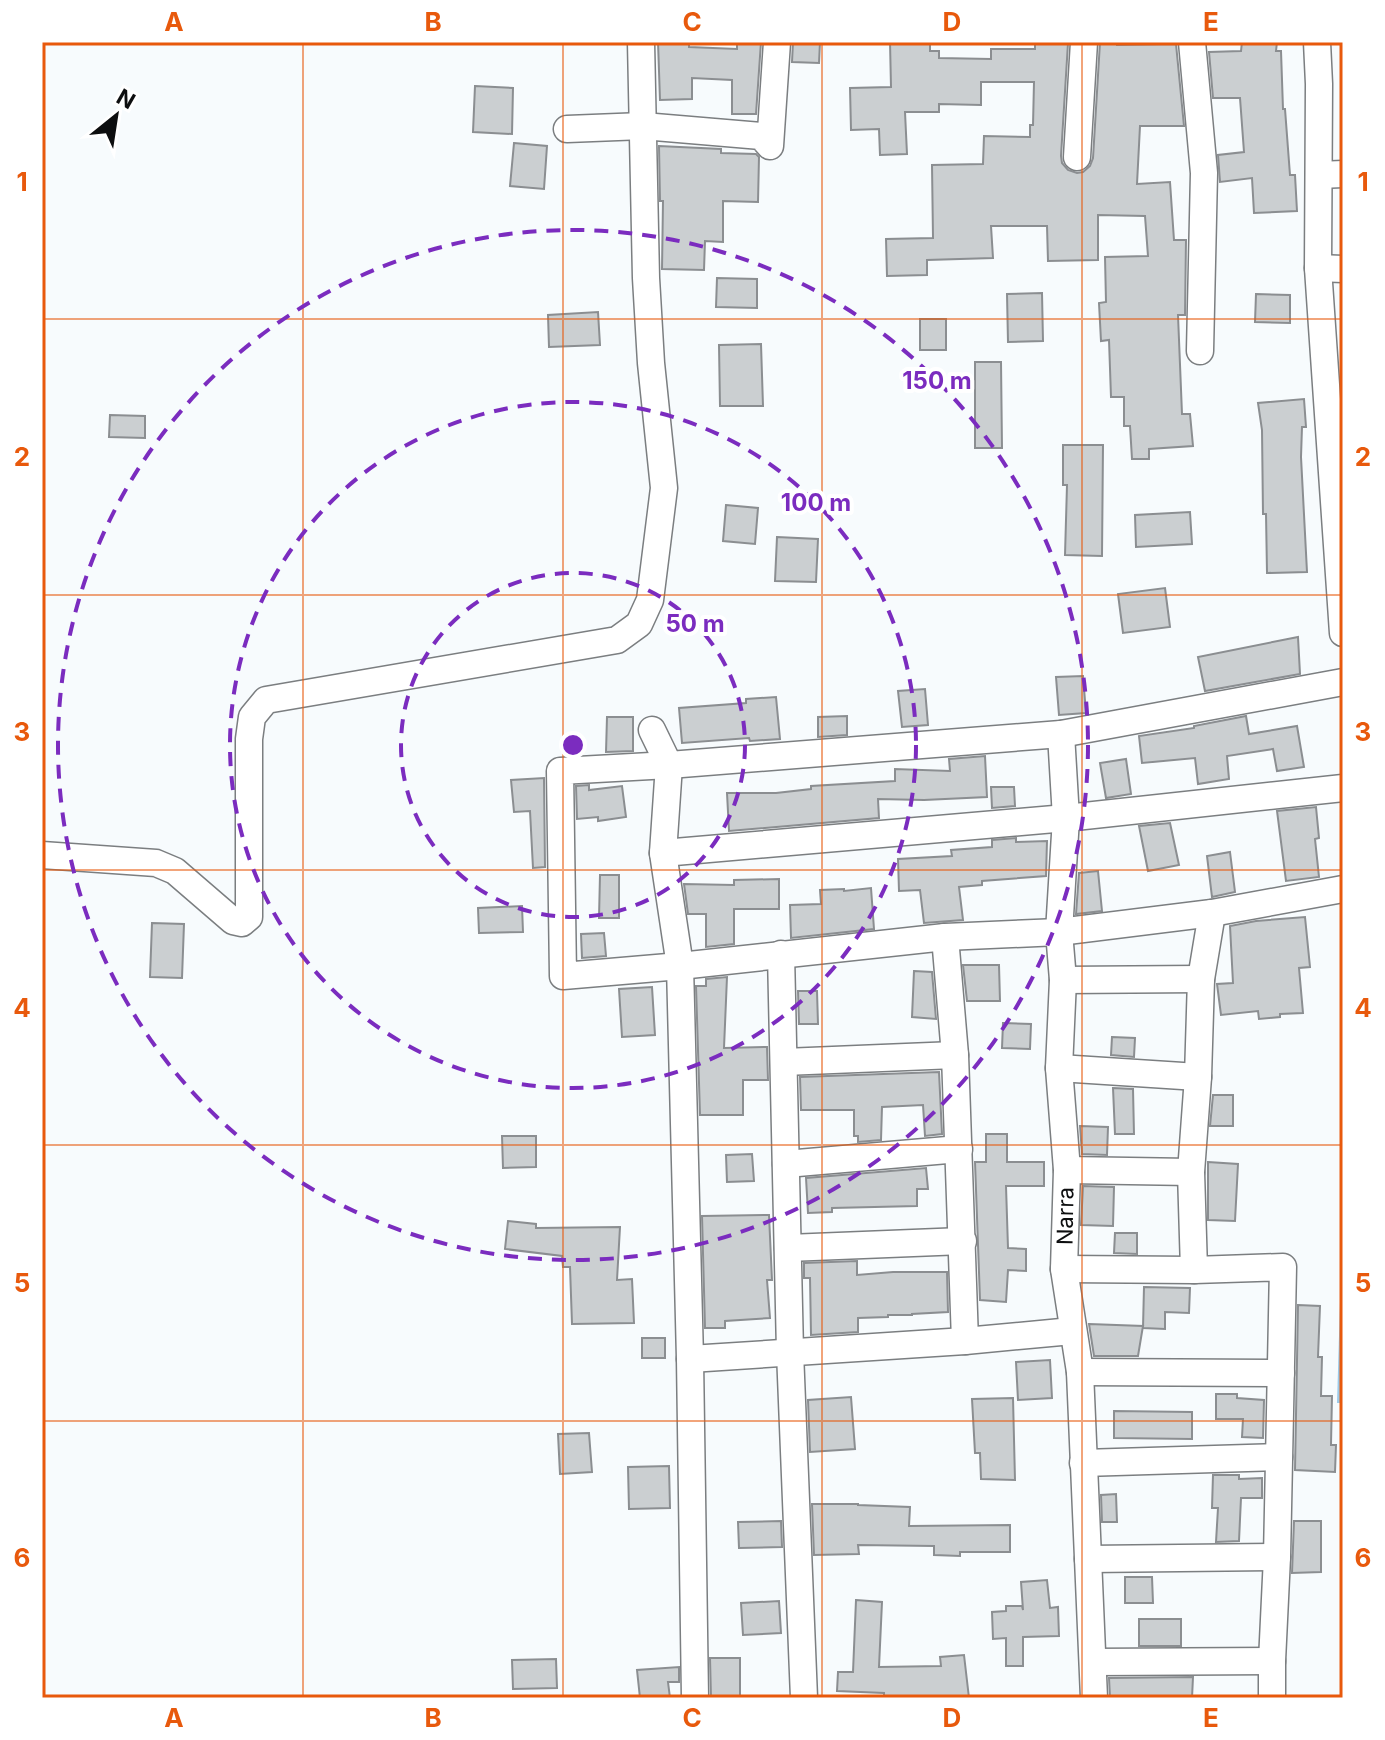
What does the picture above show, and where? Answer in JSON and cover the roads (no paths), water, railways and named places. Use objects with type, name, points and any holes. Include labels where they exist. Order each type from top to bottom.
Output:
[{"type":"street","points":[[42,855],[156,863],[175,871],[233,921],[242,923],[249,917],[249,739],[252,717],[266,700],[617,640],[639,624],[650,600],[664,488],[648,306],[641,42]]},
{"type":"street","points":[[567,129],[643,126],[761,136],[770,146],[777,42]]},
{"type":"street","points":[[1077,157],[1084,42]]},
{"type":"street","points":[[1192,42],[1204,173],[1200,351]]},
{"type":"street","points":[[1317,42],[1331,83],[1330,268],[1343,633]]},
{"type":"street","points":[[1343,682],[1061,734],[560,771],[563,976],[945,937],[1059,932],[1212,913],[1343,889]]},
{"type":"street","points":[[652,730],[669,765],[663,853],[680,966],[695,1698]]},
{"type":"street","name":"Narra","points":[[1061,734],[1066,818],[1059,932],[1063,980],[1059,1068],[1067,1170],[1064,1269],[1080,1372],[1094,1698]]},
{"type":"street","points":[[663,853],[1066,818],[1343,788]]},
{"type":"street","points":[[1194,1270],[1191,1172],[1201,979],[1212,913]]},
{"type":"street","points":[[945,937],[955,1055],[965,1341]]},
{"type":"street","points":[[781,954],[790,1352],[804,1698]]},
{"type":"street","points":[[1063,980],[1201,979]]},
{"type":"street","points":[[784,1062],[955,1055]]},
{"type":"street","points":[[1059,1068],[1198,1077]]},
{"type":"street","points":[[786,1164],[959,1149]]},
{"type":"street","points":[[1067,1170],[1191,1172]]},
{"type":"street","points":[[788,1248],[963,1241]]},
{"type":"street","points":[[1064,1269],[1283,1267],[1272,1698]]},
{"type":"street","points":[[690,1359],[1072,1331]]},
{"type":"street","points":[[1080,1372],[1281,1373]]},
{"type":"street","points":[[1083,1463],[1279,1457]]},
{"type":"street","points":[[1088,1559],[1277,1557]]},
{"type":"street","points":[[1093,1662],[1272,1661]]}]
